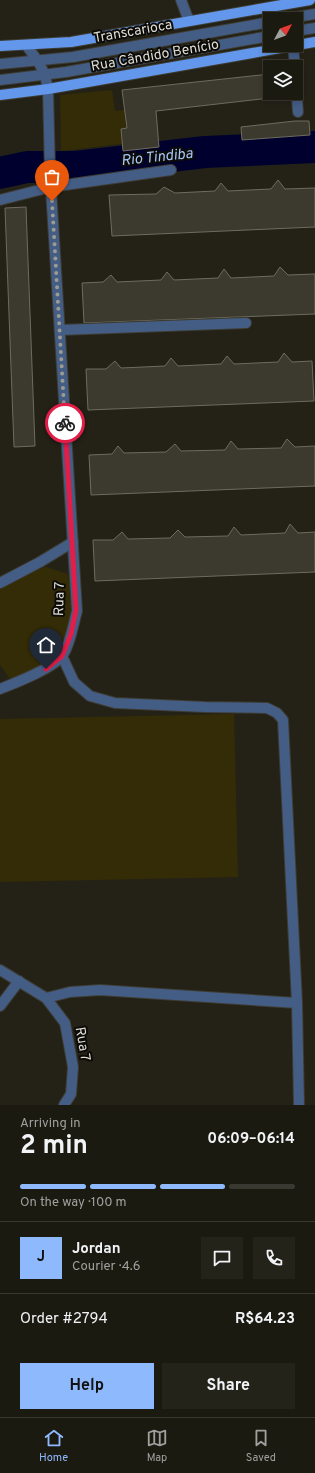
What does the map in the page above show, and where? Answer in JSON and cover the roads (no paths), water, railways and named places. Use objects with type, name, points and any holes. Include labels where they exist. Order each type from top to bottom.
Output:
[{"type":"main road","name":"Rua Cândido Benício","points":[[0,46],[71,42],[310,0]]},
{"type":"main road","name":"Rua Cândido Benício","points":[[303,44],[315,42]]},
{"type":"main road","name":"Rua Cândido Benício","points":[[0,95],[48,89],[263,51]]},
{"type":"street","points":[[181,0],[190,21]]},
{"type":"street","points":[[303,16],[315,14]]},
{"type":"street","name":"Transcarioca","points":[[0,64],[73,57],[263,23]]},
{"type":"street","points":[[303,30],[315,28]]},
{"type":"street","name":"Transcarioca","points":[[0,80],[45,75],[263,37]]},
{"type":"street","name":"Rua 7","points":[[0,689],[46,669],[62,656],[71,634],[76,610],[49,155],[48,89],[45,75],[38,61],[26,45]]},
{"type":"street","points":[[297,100],[298,112]]},
{"type":"street","points":[[0,200],[51,187],[171,170]]},
{"type":"street","points":[[60,330],[246,323]]},
{"type":"street","points":[[0,584],[73,542]]},
{"type":"street","points":[[62,656],[74,682],[90,696],[115,703],[267,708],[277,712],[283,720],[297,1003],[299,1105]]},
{"type":"street","name":"Rua 7","points":[[0,970],[46,998],[65,1023],[73,1068],[71,1094],[64,1105]]},
{"type":"street","points":[[0,1006],[19,981]]},
{"type":"street","points":[[46,998],[70,992],[100,990],[297,1003]]},
{"type":"waterway","name":"Rio Tindiba","points":[[0,173],[27,167],[76,167],[205,152],[315,147]]}]
